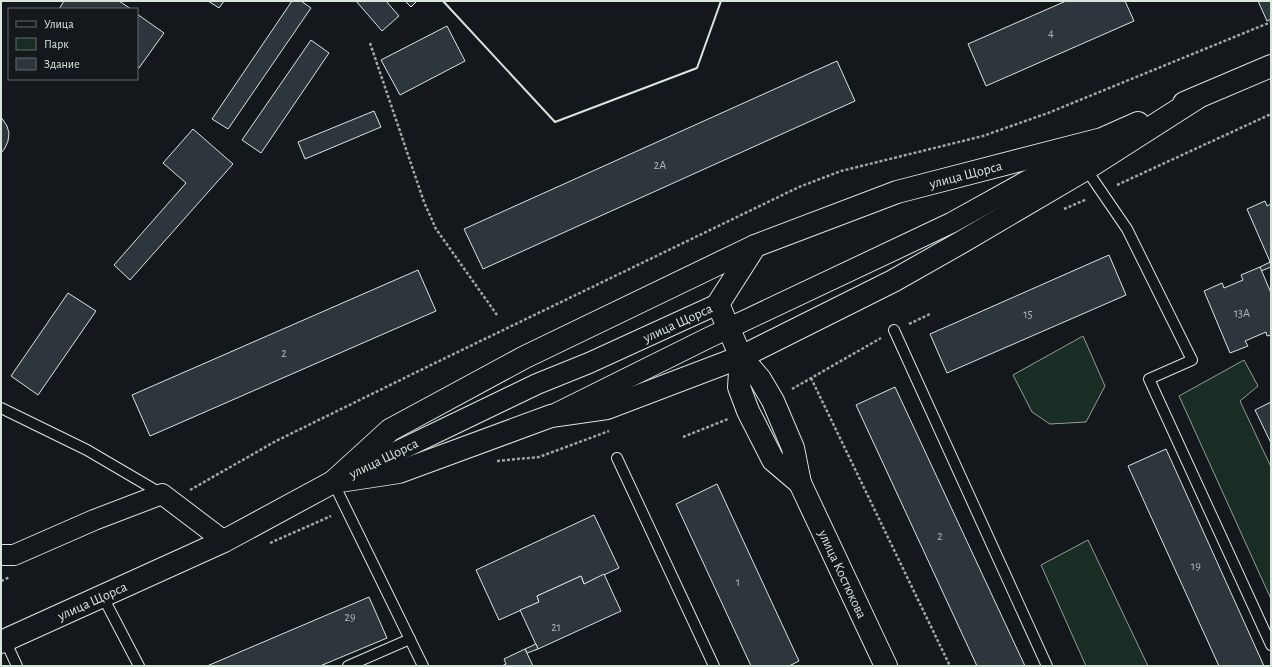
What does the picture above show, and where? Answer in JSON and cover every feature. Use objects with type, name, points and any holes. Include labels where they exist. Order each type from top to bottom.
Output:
[{"type":"main road","name":"улица Щорса","points":[[718,304],[756,246],[897,192],[1102,139],[1271,66]]},
{"type":"main road","points":[[551,416],[607,408],[740,357],[894,281],[1086,169],[1197,98]]},
{"type":"main road","points":[[333,482],[390,430],[525,357],[756,246]]},
{"type":"main road","name":"улица Костюкова","points":[[718,304],[740,357],[760,379],[773,401],[793,448],[800,483],[886,666]]},
{"type":"main road","name":"улица Щорса","points":[[3,641],[104,597],[224,541],[333,482],[399,472],[551,416]]},
{"type":"street","name":"улица Щорса","points":[[551,416],[728,328],[951,223],[1102,139]]},
{"type":"street","name":"улица Щорса","points":[[333,482],[537,384],[589,363],[718,304]]},
{"type":"street","points":[[1,555],[14,555],[94,520],[162,494],[224,541]]},
{"type":"lane","points":[[1086,169],[1127,230],[1192,360],[1149,379],[1271,645]]},
{"type":"lane","points":[[894,330],[1047,666]]},
{"type":"lane","points":[[1,408],[87,450],[162,494]]},
{"type":"lane","points":[[617,458],[714,666]]},
{"type":"lane","points":[[333,482],[423,666]]},
{"type":"lane","points":[[104,597],[139,666]]},
{"type":"lane","points":[[348,666],[410,639]]},
{"type":"lane","points":[[3,641],[18,666]]},
{"type":"path","points":[[370,43],[424,202],[436,229],[497,315]]},
{"type":"path","points":[[894,330],[930,314]]},
{"type":"path","points":[[811,378],[950,666]]},
{"type":"green space","points":[[1083,336],[1105,386],[1086,422],[1050,424],[1032,412],[1013,375]]},
{"type":"green space","points":[[1244,360],[1258,386],[1240,401],[1271,467],[1271,599],[1179,396]]},
{"type":"green space","points":[[1088,540],[1148,666],[1086,666],[1041,565]]},
{"type":"building","points":[[64,1],[119,1],[130,8],[60,8]]},
{"type":"building","points":[[208,1],[224,1],[219,8]]},
{"type":"building","points":[[292,1],[301,1],[311,8],[228,129],[212,119]]},
{"type":"building","points":[[356,1],[386,1],[399,16],[382,31]]},
{"type":"building","points":[[405,1],[417,1],[411,7]]},
{"type":"building","points":[[1066,1],[1125,1],[1134,21],[986,86],[968,44]]},
{"type":"building","points":[[1258,1],[1271,1],[1271,19],[1267,21]]},
{"type":"building","points":[[138,15],[164,33],[138,68]]},
{"type":"building","points":[[447,26],[465,61],[400,95],[381,60]]},
{"type":"building","points":[[311,40],[329,53],[261,153],[242,140]]},
{"type":"building","points":[[837,61],[855,101],[483,269],[464,229]]},
{"type":"building","points":[[374,111],[381,127],[305,159],[298,142]]},
{"type":"building","points":[[1,117],[7,126],[9,133],[8,141],[1,153]]},
{"type":"building","points":[[193,129],[233,164],[130,280],[114,265],[186,183],[163,163]]},
{"type":"building","points":[[1265,201],[1267,206],[1271,204],[1271,264],[1247,209]]},
{"type":"building","points":[[1109,255],[1126,295],[947,373],[930,334]]},
{"type":"building","points":[[1270,262],[1271,267],[1261,271],[1260,267]]},
{"type":"building","points":[[1260,267],[1271,293],[1271,335],[1267,336],[1266,332],[1245,341],[1248,346],[1230,353],[1204,291],[1222,283],[1224,288],[1243,280],[1241,275]]},
{"type":"building","points":[[418,270],[436,311],[150,436],[132,395]]},
{"type":"building","points":[[68,293],[96,311],[38,395],[11,376]]},
{"type":"building","points":[[895,387],[1025,666],[977,666],[856,405]]},
{"type":"building","points":[[1271,402],[1271,443],[1255,410]]},
{"type":"building","points":[[1166,449],[1264,666],[1219,666],[1128,466]]},
{"type":"building","points":[[717,484],[799,661],[789,666],[751,666],[676,504]]},
{"type":"building","points":[[594,515],[619,568],[584,584],[581,576],[537,596],[539,602],[499,620],[476,570]]},
{"type":"building","points":[[604,574],[621,611],[538,649],[520,610],[539,602],[537,596],[581,576],[584,584]]},
{"type":"building","points":[[369,597],[387,638],[320,666],[207,666]]},
{"type":"building","points":[[536,644],[538,649],[527,653],[525,649]]},
{"type":"building","points":[[525,649],[533,666],[502,666],[506,664],[504,659]]},
{"type":"wall","points":[[443,1],[555,122],[697,68],[721,1]]}]
